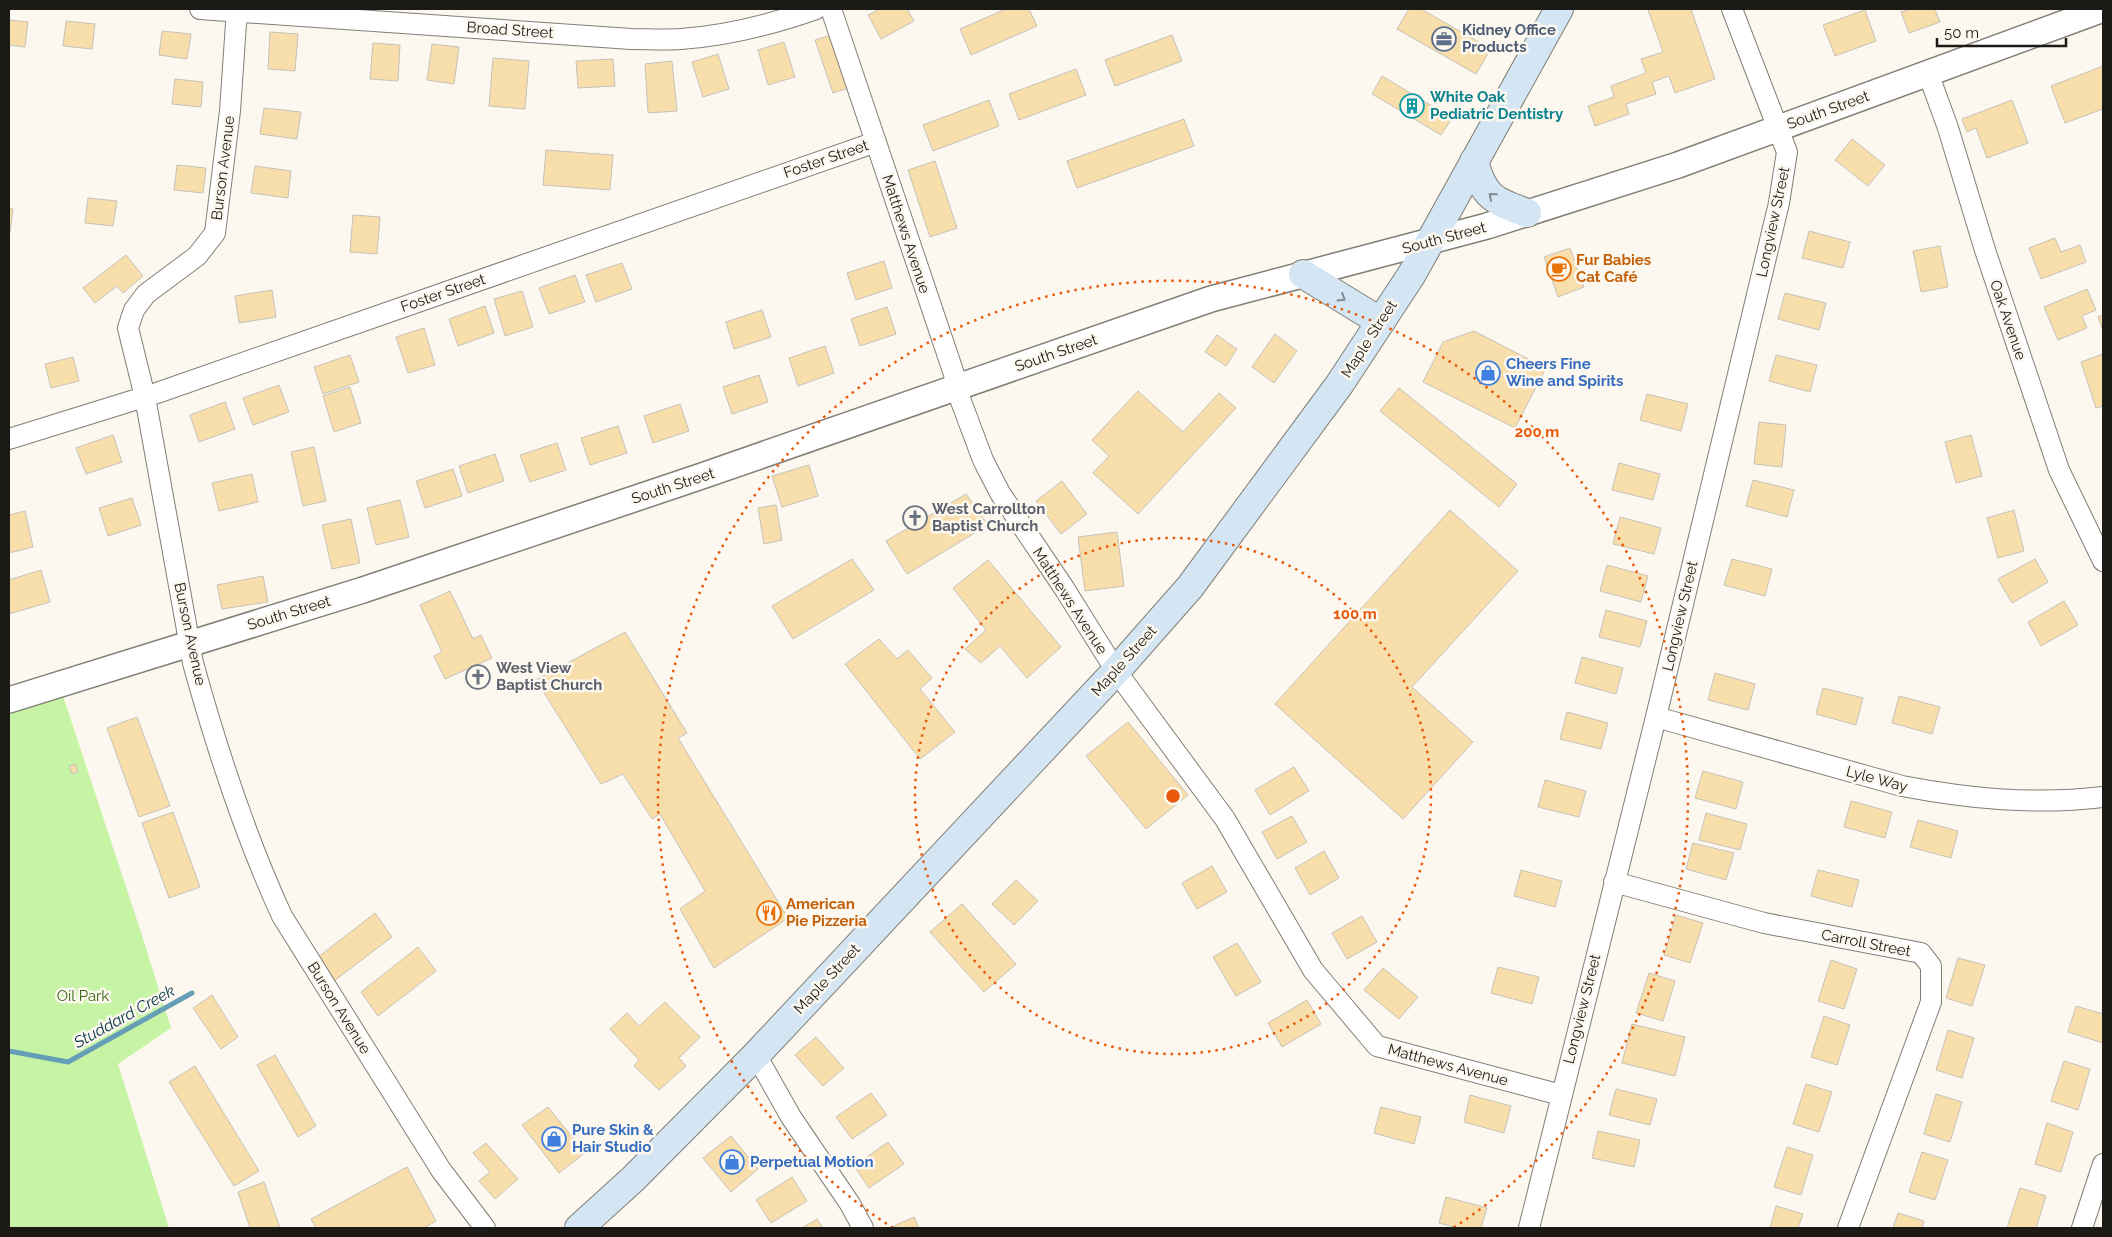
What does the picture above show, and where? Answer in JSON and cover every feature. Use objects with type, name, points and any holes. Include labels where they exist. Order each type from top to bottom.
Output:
[{"type":"main road","name":"Maple Street","points":[[579,1228],[633,1179],[756,1055],[1116,671],[1190,587],[1340,385],[1412,274],[1560,9]]},
{"type":"main road","points":[[1474,161],[1484,190],[1490,197],[1500,203],[1527,213]]},
{"type":"main road","points":[[1303,274],[1381,322]]},
{"type":"street","name":"Broad Street","points":[[200,9],[237,10],[631,39],[681,39],[731,32],[784,20],[816,9]]},
{"type":"street","name":"Matthews Avenue","points":[[831,9],[954,374],[956,388],[983,460],[1000,494],[1064,588],[1116,671],[1225,819],[1313,970],[1377,1046],[1561,1095]]},
{"type":"street","name":"Longview Street","points":[[1529,1228],[1656,717],[1779,202],[1787,152],[1732,9]]},
{"type":"street","name":"South Street","points":[[9,700],[363,590],[699,477],[1211,299],[1430,242],[1678,165],[2103,9]]},
{"type":"street","name":"Burson Avenue","points":[[237,10],[230,111],[214,233],[197,256],[146,294],[134,310],[128,328],[145,397],[190,643],[203,698],[231,783],[267,884],[282,916],[441,1170],[484,1228]]},
{"type":"street","name":"Oak Avenue","points":[[1928,73],[1948,128],[1985,250],[2060,470],[2103,561]]},
{"type":"street","name":"Foster Street","points":[[9,439],[145,397],[876,142]]},
{"type":"street","name":"Lyle Way","points":[[1656,717],[1902,786],[1944,794],[1995,800],[2038,801],[2103,797]]},
{"type":"street","name":"Carroll Street","points":[[1614,882],[1764,923],[1921,953],[1931,966],[1931,1002],[1848,1228]]},
{"type":"street","points":[[756,1055],[791,1117],[850,1204],[863,1228]]},
{"type":"street","points":[[2082,1228],[2098,1197],[2103,1164]]},
{"type":"green space","name":"Oil Park","points":[[63,696],[171,1028],[118,1064],[169,1228],[9,1228],[9,713]]},
{"type":"building","points":[[880,9],[907,9],[914,21],[881,39],[868,15]]},
{"type":"building","points":[[1006,9],[1029,9],[1037,26],[971,55],[960,29]]},
{"type":"building","name":"Kidney Office Products","points":[[1409,9],[1421,9],[1491,49],[1476,74],[1397,29]]},
{"type":"building","points":[[1691,9],[1715,79],[1675,93],[1669,76],[1652,82],[1656,94],[1626,104],[1629,114],[1595,126],[1588,106],[1614,97],[1611,86],[1646,73],[1641,59],[1663,52],[1648,10]]},
{"type":"building","points":[[1911,9],[1935,9],[1940,22],[1909,33],[1901,12]]},
{"type":"building","points":[[1865,10],[1876,41],[1835,56],[1823,25]]},
{"type":"building","points":[[9,20],[28,22],[25,47],[9,45]]},
{"type":"building","points":[[66,21],[95,24],[92,49],[63,46]]},
{"type":"building","points":[[162,31],[191,34],[187,59],[159,55]]},
{"type":"building","points":[[270,32],[298,34],[295,71],[268,69]]},
{"type":"building","points":[[835,34],[852,87],[833,93],[815,40]]},
{"type":"building","points":[[1172,35],[1182,61],[1115,86],[1105,60]]},
{"type":"building","points":[[784,42],[795,77],[768,85],[758,50]]},
{"type":"building","points":[[373,43],[400,45],[398,81],[370,79]]},
{"type":"building","points":[[432,44],[459,47],[454,84],[427,80]]},
{"type":"building","points":[[718,54],[729,89],[703,97],[692,62]]},
{"type":"building","points":[[493,58],[529,61],[525,109],[489,106]]},
{"type":"building","points":[[613,59],[615,86],[578,88],[576,61]]},
{"type":"building","points":[[672,61],[677,111],[648,113],[645,64]]},
{"type":"building","points":[[2103,66],[2103,109],[2065,123],[2051,86]]},
{"type":"building","points":[[1076,69],[1086,95],[1019,120],[1009,94]]},
{"type":"building","name":"White Oak Pediatric Dentistry","points":[[1382,76],[1452,118],[1441,135],[1372,94]]},
{"type":"building","points":[[175,79],[203,82],[201,107],[172,104]]},
{"type":"building","points":[[989,100],[999,126],[933,151],[923,125]]},
{"type":"building","points":[[2012,100],[2028,143],[1987,158],[1976,128],[1967,132],[1962,119]]},
{"type":"building","points":[[264,108],[301,112],[297,139],[260,134]]},
{"type":"building","points":[[1184,119],[1194,146],[1077,188],[1067,161]]},
{"type":"building","points":[[1852,139],[1885,165],[1868,186],[1835,160]]},
{"type":"building","points":[[546,150],[613,155],[610,190],[543,185]]},
{"type":"building","points":[[935,161],[957,228],[930,237],[908,170]]},
{"type":"building","points":[[177,165],[206,168],[203,193],[174,190]]},
{"type":"building","points":[[255,166],[291,171],[288,198],[251,193]]},
{"type":"building","points":[[88,198],[117,201],[113,226],[85,223]]},
{"type":"building","points":[[9,208],[13,209],[10,233],[9,233]]},
{"type":"building","points":[[353,215],[380,217],[377,254],[350,252]]},
{"type":"building","points":[[1809,231],[1850,242],[1843,268],[1802,258]]},
{"type":"building","points":[[2055,238],[2061,252],[2080,245],[2086,262],[2041,279],[2029,248]]},
{"type":"building","points":[[1940,246],[1948,287],[1921,292],[1913,251]]},
{"type":"building","points":[[1570,248],[1584,287],[1558,297],[1544,257]]},
{"type":"building","points":[[126,255],[143,276],[123,293],[117,286],[95,303],[83,288]]},
{"type":"building","points":[[884,261],[892,288],[856,300],[847,273]]},
{"type":"building","points":[[622,263],[632,289],[596,302],[586,275]]},
{"type":"building","points":[[575,275],[585,302],[549,314],[539,288]]},
{"type":"building","points":[[2087,289],[2096,310],[2082,316],[2087,328],[2058,340],[2044,307]]},
{"type":"building","points":[[272,290],[276,317],[239,323],[235,296]]},
{"type":"building","points":[[522,291],[533,327],[505,336],[494,299]]},
{"type":"building","points":[[1785,293],[1826,303],[1819,330],[1778,319]]},
{"type":"building","points":[[485,306],[494,333],[458,346],[449,319]]},
{"type":"building","points":[[887,307],[896,334],[860,346],[851,319]]},
{"type":"building","points":[[762,310],[771,337],[734,349],[726,322]]},
{"type":"building","points":[[2103,315],[2103,331],[2098,317]]},
{"type":"building","points":[[424,328],[435,365],[408,373],[396,337]]},
{"type":"building","points":[[1474,331],[1546,368],[1515,428],[1423,382],[1443,342]]},
{"type":"building","points":[[1275,334],[1297,351],[1274,383],[1252,367]]},
{"type":"building","points":[[1217,335],[1237,349],[1226,366],[1205,352]]},
{"type":"building","points":[[825,346],[834,373],[798,386],[789,358]]},
{"type":"building","points":[[2103,354],[2103,406],[2096,408],[2081,362]]},
{"type":"building","points":[[350,355],[359,382],[323,394],[314,367]]},
{"type":"building","points":[[1776,355],[1817,365],[1810,392],[1769,381]]},
{"type":"building","points":[[73,357],[79,381],[51,388],[45,364]]},
{"type":"building","points":[[759,375],[768,402],[732,414],[723,387]]},
{"type":"building","points":[[279,385],[289,412],[253,425],[243,398]]},
{"type":"building","points":[[350,387],[361,423],[334,432],[323,396]]},
{"type":"building","points":[[1399,388],[1517,484],[1499,507],[1380,411]]},
{"type":"building","points":[[1138,391],[1183,432],[1219,393],[1236,408],[1138,514],[1093,473],[1109,456],[1092,440]]},
{"type":"building","points":[[1647,394],[1688,404],[1681,431],[1640,420]]},
{"type":"building","points":[[225,402],[235,429],[199,442],[190,415]]},
{"type":"building","points":[[680,404],[689,431],[653,443],[644,416]]},
{"type":"building","points":[[1759,422],[1786,425],[1782,467],[1754,464]]},
{"type":"building","points":[[618,426],[627,453],[590,465],[581,438]]},
{"type":"building","points":[[113,435],[122,462],[86,474],[76,448]]},
{"type":"building","points":[[1971,435],[1982,476],[1956,483],[1945,442]]},
{"type":"building","points":[[557,443],[566,470],[530,482],[520,455]]},
{"type":"building","points":[[314,447],[326,501],[303,506],[291,452]]},
{"type":"building","points":[[495,454],[504,481],[468,493],[459,466]]},
{"type":"building","points":[[1619,463],[1660,474],[1653,500],[1612,490]]},
{"type":"building","points":[[809,465],[818,496],[782,507],[772,476]]},
{"type":"building","points":[[453,469],[462,496],[425,508],[416,481]]},
{"type":"building","points":[[252,474],[258,502],[219,511],[212,483]]},
{"type":"building","points":[[1753,480],[1794,490],[1787,517],[1746,506]]},
{"type":"building","points":[[1062,481],[1087,514],[1061,534],[1036,501]]},
{"type":"building","points":[[966,494],[988,525],[907,574],[886,541]]},
{"type":"building","points":[[132,498],[141,525],[108,536],[99,508]]},
{"type":"building","points":[[400,500],[409,537],[376,545],[367,508]]},
{"type":"building","points":[[776,505],[782,540],[764,544],[758,508]]},
{"type":"building","points":[[1450,510],[1518,571],[1412,687],[1473,742],[1403,819],[1275,704]]},
{"type":"building","points":[[2014,510],[2024,551],[1998,558],[1987,518]]},
{"type":"building","points":[[25,511],[33,547],[9,553],[9,515]]},
{"type":"building","points":[[1620,517],[1661,528],[1654,554],[1613,544]]},
{"type":"building","points":[[351,519],[360,563],[332,569],[322,525]]},
{"type":"building","points":[[1117,532],[1124,586],[1085,591],[1078,537]]},
{"type":"building","points":[[852,559],[874,590],[793,639],[772,606]]},
{"type":"building","points":[[1732,559],[1772,569],[1765,596],[1724,585]]},
{"type":"building","points":[[2035,559],[2048,582],[2012,603],[1998,579]]},
{"type":"building","points":[[988,560],[1061,647],[1027,678],[1000,646],[981,663],[965,649],[986,630],[953,588]]},
{"type":"building","points":[[1607,565],[1648,576],[1641,602],[1600,591]]},
{"type":"building","points":[[41,570],[50,602],[9,614],[9,580]]},
{"type":"building","points":[[263,576],[268,602],[222,609],[217,585]]},
{"type":"building","points":[[450,591],[473,639],[481,635],[492,658],[445,679],[434,656],[442,652],[420,605]]},
{"type":"building","points":[[2064,601],[2078,625],[2041,646],[2028,622]]},
{"type":"building","points":[[1606,610],[1647,621],[1640,647],[1599,637]]},
{"type":"building","points":[[625,632],[687,733],[678,738],[788,918],[714,968],[680,909],[705,891],[660,814],[652,819],[623,774],[601,784],[536,680]]},
{"type":"building","points":[[879,639],[897,659],[908,650],[932,678],[920,689],[955,732],[920,759],[845,664]]},
{"type":"building","points":[[1582,657],[1623,668],[1616,694],[1575,683]]},
{"type":"building","points":[[1715,673],[1755,684],[1748,710],[1708,700]]},
{"type":"building","points":[[1823,688],[1863,698],[1856,725],[1816,714]]},
{"type":"building","points":[[1899,696],[1940,707],[1932,734],[1892,723]]},
{"type":"building","points":[[1567,712],[1608,723],[1601,749],[1560,739]]},
{"type":"building","points":[[137,717],[170,806],[139,817],[107,728]]},
{"type":"building","points":[[1128,722],[1188,795],[1146,829],[1086,756]]},
{"type":"building","points":[[75,764],[78,772],[72,774],[69,766]]},
{"type":"building","points":[[1294,767],[1309,791],[1270,815],[1255,790]]},
{"type":"building","points":[[1703,771],[1743,782],[1736,809],[1695,798]]},
{"type":"building","points":[[1545,780],[1586,791],[1579,817],[1538,807]]},
{"type":"building","points":[[1851,801],[1892,812],[1885,838],[1844,827]]},
{"type":"building","points":[[173,812],[200,887],[169,898],[142,823]]},
{"type":"building","points":[[1706,813],[1747,824],[1740,850],[1699,840]]},
{"type":"building","points":[[1292,816],[1307,842],[1277,859],[1262,832]]},
{"type":"building","points":[[1918,820],[1958,831],[1951,858],[1910,847]]},
{"type":"building","points":[[1693,843],[1734,853],[1726,880],[1686,869]]},
{"type":"building","points":[[1324,851],[1339,878],[1310,895],[1295,868]]},
{"type":"building","points":[[1212,866],[1227,892],[1197,909],[1182,883]]},
{"type":"building","points":[[1521,870],[1562,881],[1555,907],[1514,896]]},
{"type":"building","points":[[1818,870],[1859,880],[1852,907],[1811,896]]},
{"type":"building","points":[[1016,880],[1038,901],[1014,925],[992,904]]},
{"type":"building","points":[[962,904],[1016,964],[984,992],[930,932]]},
{"type":"building","points":[[375,913],[392,937],[334,981],[317,958]]},
{"type":"building","points":[[1676,915],[1703,923],[1690,963],[1664,955]]},
{"type":"building","points":[[1362,916],[1377,942],[1347,959],[1332,933]]},
{"type":"building","points":[[1237,943],[1261,982],[1236,996],[1213,957]]},
{"type":"building","points":[[418,947],[436,971],[378,1016],[361,992]]},
{"type":"building","points":[[1958,958],[1985,965],[1972,1006],[1946,998]]},
{"type":"building","points":[[1831,960],[1857,969],[1844,1009],[1818,1001]]},
{"type":"building","points":[[1498,967],[1539,977],[1532,1004],[1491,993]]},
{"type":"building","points":[[1383,968],[1418,997],[1399,1019],[1364,990]]},
{"type":"building","points":[[1649,973],[1675,981],[1663,1021],[1636,1013]]},
{"type":"building","points":[[212,995],[238,1037],[221,1049],[193,1008]]},
{"type":"building","points":[[1307,1000],[1321,1024],[1282,1047],[1268,1023]]},
{"type":"building","points":[[665,1002],[700,1037],[679,1058],[686,1066],[659,1090],[634,1066],[639,1060],[610,1029],[627,1013],[639,1026]]},
{"type":"building","points":[[2076,1006],[2103,1014],[2103,1043],[2068,1032]]},
{"type":"building","points":[[1824,1016],[1850,1025],[1837,1065],[1811,1057]]},
{"type":"building","points":[[1632,1024],[1685,1037],[1675,1076],[1622,1063]]},
{"type":"building","points":[[1948,1030],[1974,1038],[1962,1078],[1936,1070]]},
{"type":"building","points":[[816,1037],[844,1068],[823,1086],[795,1055]]},
{"type":"building","points":[[275,1055],[316,1126],[298,1137],[257,1065]]},
{"type":"building","points":[[2064,1061],[2090,1069],[2078,1110],[2051,1101]]},
{"type":"building","points":[[195,1066],[259,1171],[234,1186],[169,1082]]},
{"type":"building","points":[[1806,1084],[1832,1092],[1819,1132],[1793,1124]]},
{"type":"building","points":[[1616,1089],[1657,1099],[1650,1125],[1609,1115]]},
{"type":"building","points":[[871,1093],[887,1115],[852,1139],[836,1117]]},
{"type":"building","points":[[1936,1094],[1962,1102],[1950,1142],[1924,1134]]},
{"type":"building","points":[[1470,1095],[1511,1106],[1504,1133],[1464,1122]]},
{"type":"building","name":"Pure Skin & Hair Studio","points":[[548,1107],[585,1153],[559,1173],[522,1125]]},
{"type":"building","points":[[1381,1107],[1421,1117],[1414,1144],[1374,1133]]},
{"type":"building","points":[[2047,1123],[2073,1132],[2061,1172],[2035,1164]]},
{"type":"building","points":[[1598,1131],[1640,1140],[1634,1167],[1592,1158]]},
{"type":"building","points":[[731,1136],[758,1169],[731,1192],[703,1158]]},
{"type":"building","points":[[888,1142],[904,1164],[869,1188],[854,1166]]},
{"type":"building","points":[[486,1143],[518,1179],[495,1199],[479,1181],[490,1172],[473,1153]]},
{"type":"building","points":[[1787,1147],[1813,1155],[1801,1195],[1774,1187]]},
{"type":"building","points":[[1922,1152],[1948,1160],[1935,1200],[1909,1192]]},
{"type":"building","points":[[407,1167],[436,1221],[424,1228],[316,1228],[311,1219]]},
{"type":"building","points":[[792,1177],[807,1201],[771,1223],[756,1200]]},
{"type":"building","points":[[264,1182],[280,1228],[250,1228],[238,1192]]},
{"type":"building","points":[[2020,1188],[2046,1196],[2036,1228],[2007,1228]]},
{"type":"building","points":[[1446,1197],[1487,1208],[1481,1228],[1458,1228],[1439,1223]]},
{"type":"building","points":[[1776,1206],[1803,1214],[1798,1228],[1770,1228]]},
{"type":"building","points":[[1898,1213],[1924,1221],[1922,1228],[1893,1228]]},
{"type":"building","points":[[914,1217],[919,1228],[889,1228]]},
{"type":"building","points":[[817,1219],[823,1228],[802,1228]]},
{"type":"waterway","name":"Studdard Creek","points":[[9,1051],[68,1062],[192,993]]},
{"type":"place","name":"Kidney Office Products","points":[[1444,39]]},
{"type":"place","name":"White Oak Pediatric Dentistry","points":[[1412,106]]},
{"type":"place","name":"Fur Babies Cat Café","points":[[1559,269]]},
{"type":"place","name":"Cheers Fine Wine and Spirits","points":[[1488,373]]},
{"type":"place","name":"West Carrollton Baptist Church","points":[[915,518]]},
{"type":"place","name":"West View Baptist Church","points":[[478,677]]},
{"type":"place","name":"American Pie Pizzeria","points":[[769,913]]},
{"type":"place","name":"Pure Skin & Hair Studio","points":[[554,1139]]},
{"type":"place","name":"Perpetual Motion","points":[[732,1162]]}]
